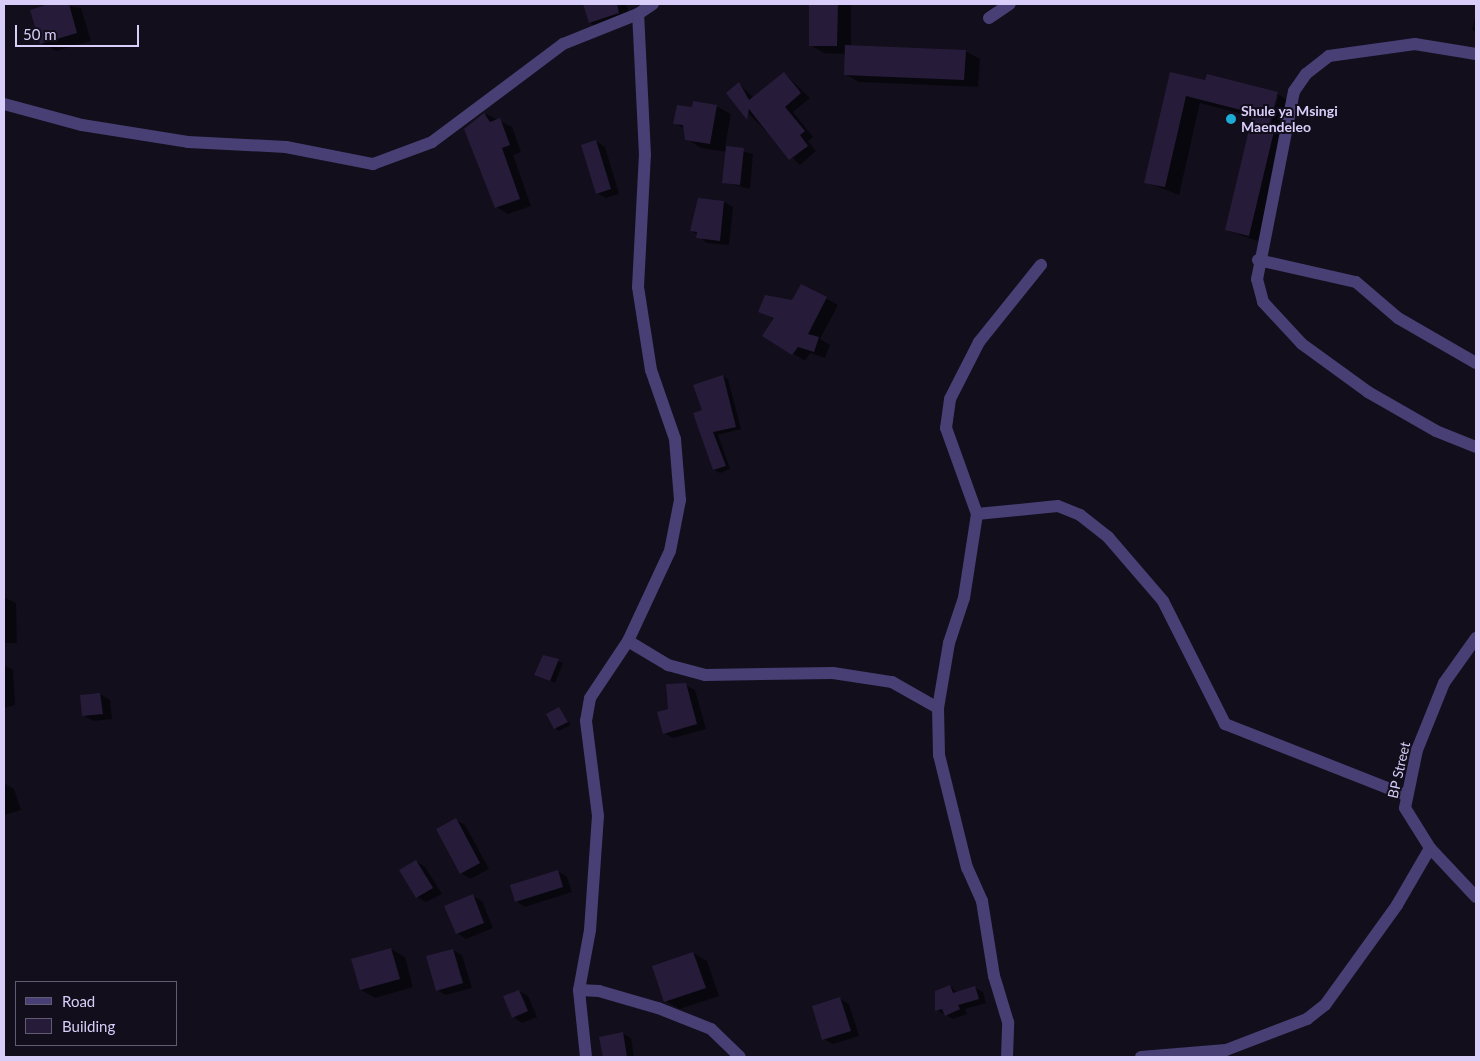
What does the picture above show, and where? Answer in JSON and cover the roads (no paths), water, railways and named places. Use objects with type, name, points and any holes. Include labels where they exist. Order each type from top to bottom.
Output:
[{"type":"street","points":[[4,104],[82,125],[188,142],[286,147],[373,164],[432,142],[563,44],[638,14],[653,4]]},
{"type":"street","points":[[989,18],[1010,4]]},
{"type":"street","points":[[586,1057],[579,990],[590,930],[598,816],[586,721],[590,698],[628,641],[670,551],[680,500],[675,439],[651,370],[638,287],[645,155],[638,14]]},
{"type":"street","points":[[1476,54],[1415,44],[1329,56],[1306,74],[1294,91],[1258,260],[1263,302],[1302,344],[1368,392],[1436,431],[1476,447]]},
{"type":"street","points":[[1258,260],[1356,282],[1398,318],[1476,363]]},
{"type":"street","points":[[1007,1057],[1008,1022],[994,976],[982,901],[967,868],[939,755],[938,708],[949,643],[964,598],[977,514],[946,428],[950,399],[996,317],[1041,265]]},
{"type":"street","points":[[977,514],[1058,506],[1080,515],[1108,537],[1163,601],[1225,724],[1405,795]]},
{"type":"street","name":"BP Street","points":[[1476,638],[1444,683],[1417,750],[1405,795],[1411,821],[1430,848],[1476,897]]},
{"type":"street","points":[[628,641],[668,665],[705,675],[833,673],[892,682],[938,708]]},
{"type":"street","points":[[1141,1057],[1224,1054],[1287,1029],[1325,1005],[1397,905],[1430,848]]},
{"type":"street","points":[[579,990],[641,1003],[711,1029],[740,1057]]},
{"type":"place","name":"Shule ya Msingi Maendeleo","points":[[1231,119]]}]
